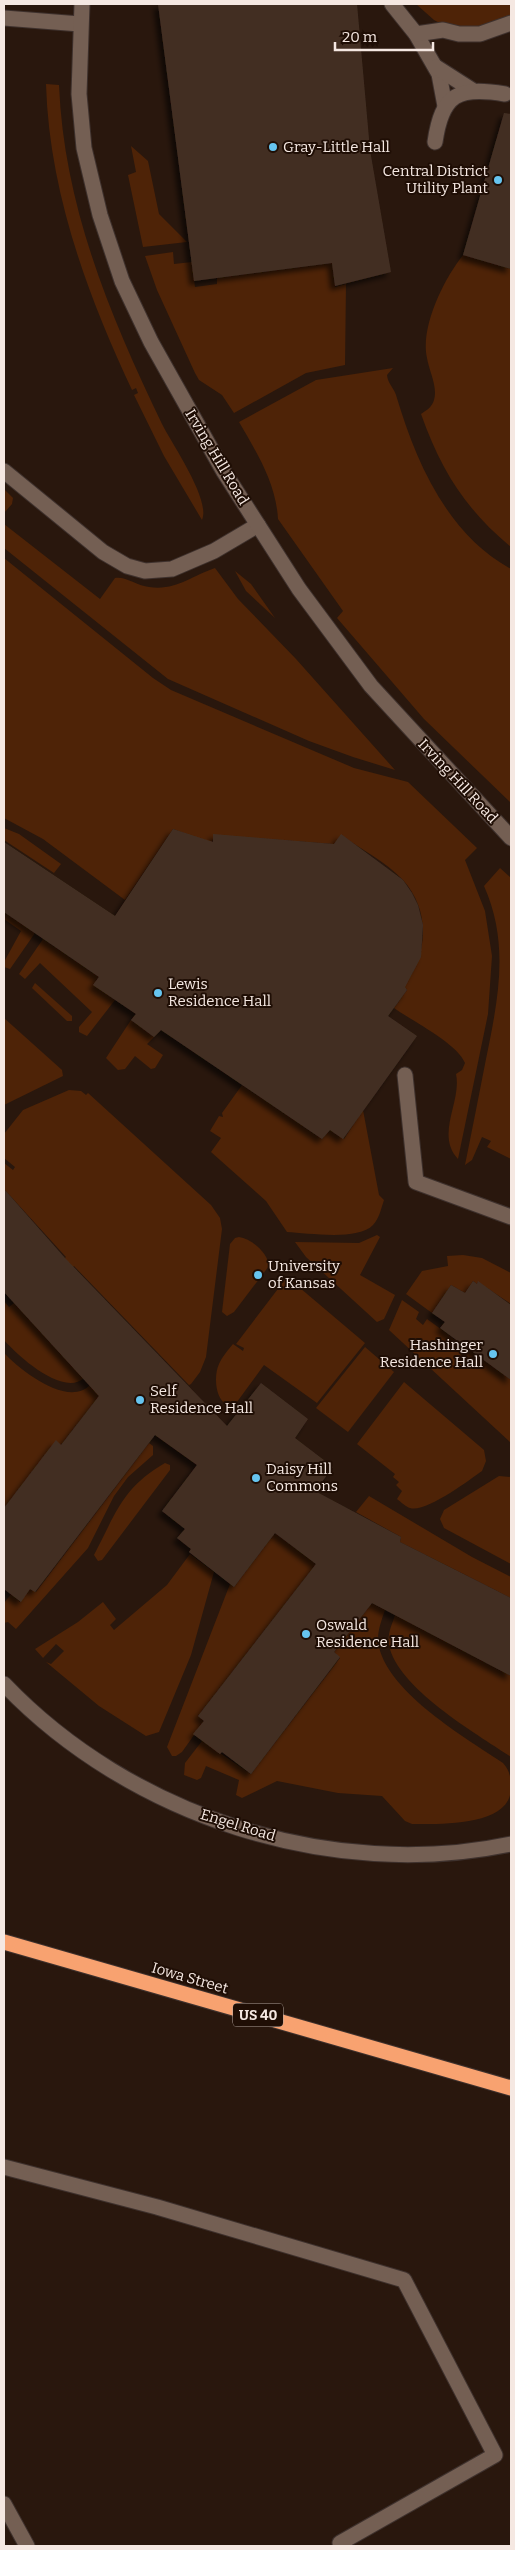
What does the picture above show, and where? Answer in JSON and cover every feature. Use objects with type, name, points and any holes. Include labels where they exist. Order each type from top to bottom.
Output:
[{"type":"highway","name":"Iowa Street","points":[[4,1942],[511,2088]]},
{"type":"street","name":"Irving Hill Road","points":[[82,4],[79,94],[84,148],[100,215],[122,281],[151,342],[224,472],[299,589],[371,686],[511,838]]},
{"type":"street","points":[[392,4],[416,34],[436,67],[445,106]]},
{"type":"street","points":[[4,18],[80,24]]},
{"type":"street","points":[[416,34],[443,30],[459,34],[480,34],[511,23]]},
{"type":"street","points":[[436,67],[472,90]]},
{"type":"street","points":[[435,142],[438,121],[445,106],[456,94],[472,90],[505,94]]},
{"type":"street","points":[[4,471],[103,552],[127,566],[145,571],[172,569],[214,551],[258,525]]},
{"type":"street","points":[[405,1075],[416,1182],[511,1217]]},
{"type":"street","name":"Engel Road","points":[[4,1684],[20,1701],[68,1740],[125,1779],[177,1805],[226,1824],[322,1848],[376,1854],[412,1856],[448,1854],[511,1844]]},
{"type":"street","points":[[4,2167],[158,2206],[404,2280],[495,2455],[340,2543],[342,2546]]},
{"type":"street","points":[[4,2504],[27,2546]]},
{"type":"shaded area","points":[[416,4],[511,4],[511,17],[483,29],[445,26],[434,20]]},
{"type":"shaded area","points":[[46,84],[59,85],[63,130],[70,174],[80,217],[108,301],[162,424],[196,486],[201,499],[202,520],[164,456],[134,395],[138,393],[136,388],[132,390],[100,317],[86,279],[73,241],[54,163]]},
{"type":"shaded area","points":[[131,146],[148,161],[159,214],[187,242],[143,247],[128,175],[136,172]]},
{"type":"shaded area","points":[[173,252],[174,264],[192,262],[195,287],[217,284],[217,278],[332,263],[335,287],[346,284],[345,365],[306,373],[234,413],[222,395],[199,380],[157,290],[145,256]]},
{"type":"shaded area","points":[[463,255],[511,269],[511,547],[480,518],[456,487],[437,453],[421,414],[432,405],[435,395],[426,346],[430,318],[441,290]]},
{"type":"shaded area","points":[[393,368],[387,375],[389,381],[395,392],[413,446],[437,494],[469,536],[489,554],[511,569],[511,803],[424,719],[337,618],[343,611],[278,519],[270,481],[239,422],[316,380]]},
{"type":"shaded area","points":[[4,489],[13,498],[12,504],[4,513]]},
{"type":"shaded area","points":[[4,524],[100,599],[115,578],[123,578],[140,585],[159,588],[175,585],[215,568],[238,599],[296,659],[395,770],[309,741],[168,679],[4,548]]},
{"type":"shaded area","points":[[4,558],[153,678],[171,690],[354,768],[408,782],[477,848],[465,860],[485,911],[492,956],[488,1014],[458,1159],[452,1150],[449,1129],[456,1095],[456,1074],[462,1070],[465,1063],[460,1055],[444,1040],[394,1008],[407,990],[404,986],[418,960],[422,947],[423,933],[422,919],[412,892],[403,880],[389,867],[341,835],[334,844],[214,835],[212,843],[173,829],[125,900],[43,839],[4,818]]},
{"type":"shaded area","points":[[235,571],[251,584],[275,618],[246,591]]},
{"type":"shaded area","points":[[4,828],[19,834],[61,864],[54,873],[4,840]]},
{"type":"shaded area","points":[[500,868],[511,878],[511,1159],[487,1147],[491,1141],[482,1137],[472,1160],[465,1165],[494,1015],[499,972],[497,929],[484,886]]},
{"type":"shaded area","points":[[4,912],[35,933],[10,969],[4,967],[4,962],[21,931],[4,919]]},
{"type":"shaded area","points":[[43,939],[99,977],[94,985],[115,1000],[87,1036],[79,1032],[79,1027],[92,1012],[40,963],[25,979],[19,974]]},
{"type":"shaded area","points":[[35,983],[72,1016],[72,1021],[67,1021],[32,988]]},
{"type":"shaded area","points":[[4,1018],[62,1070],[63,1076],[4,1105]]},
{"type":"shaded area","points":[[131,1020],[154,1037],[147,1044],[163,1055],[155,1068],[151,1069],[135,1056],[125,1069],[118,1070],[106,1058]]},
{"type":"shaded area","points":[[242,1085],[322,1139],[330,1130],[344,1139],[363,1110],[379,1195],[384,1200],[373,1225],[366,1230],[345,1235],[287,1232],[266,1201],[211,1152],[221,1138],[210,1131],[219,1116],[223,1117],[222,1113]]},
{"type":"shaded area","points":[[69,1090],[81,1091],[86,1095],[88,1093],[211,1205],[220,1218],[222,1229],[206,1357],[200,1372],[189,1385],[74,1266],[67,1273],[58,1264],[66,1257],[4,1189],[4,1163],[13,1170],[15,1167],[4,1158],[4,1134],[23,1110]]},
{"type":"shaded area","points":[[377,1235],[380,1237],[360,1275],[395,1295],[384,1319],[377,1322],[306,1257],[295,1242],[359,1243]]},
{"type":"shaded area","points":[[239,1237],[258,1247],[266,1256],[269,1266],[234,1312],[227,1316],[222,1312],[230,1244],[235,1238]]},
{"type":"shaded area","points":[[463,1255],[482,1258],[511,1273],[511,1304],[478,1282],[477,1284],[473,1281],[465,1293],[451,1285],[432,1313],[406,1294],[422,1271],[448,1266],[447,1256]]},
{"type":"shaded area","points":[[287,1277],[365,1343],[317,1403],[264,1365],[234,1406],[228,1405],[223,1402],[217,1390],[216,1376],[219,1364],[233,1344],[243,1351],[244,1348],[236,1344]]},
{"type":"shaded area","points":[[402,1300],[419,1312],[416,1319],[423,1325],[427,1319],[511,1380],[511,1443],[389,1330]]},
{"type":"shaded area","points":[[4,1301],[9,1307],[14,1303],[84,1378],[75,1382],[53,1379],[19,1355],[4,1340]]},
{"type":"shaded area","points":[[365,1347],[394,1372],[348,1432],[316,1408]]},
{"type":"shaded area","points":[[4,1353],[32,1377],[45,1384],[70,1392],[81,1391],[90,1385],[100,1395],[60,1446],[56,1441],[4,1508]]},
{"type":"shaded area","points":[[404,1382],[484,1450],[486,1461],[482,1471],[468,1481],[436,1501],[417,1508],[405,1506],[397,1499],[402,1491],[396,1485],[399,1482],[393,1477],[395,1474],[357,1444]]},
{"type":"shaded area","points":[[149,1443],[153,1446],[153,1455],[128,1477],[114,1496],[88,1548],[16,1629],[8,1622],[4,1623],[4,1603],[11,1594],[20,1602],[30,1589],[36,1592]]},
{"type":"shaded area","points":[[165,1463],[170,1465],[170,1470],[102,1560],[98,1561],[94,1555],[115,1514],[129,1492],[151,1472]]},
{"type":"shaded area","points":[[499,1476],[511,1477],[511,1564],[444,1528],[440,1519],[444,1510]]},
{"type":"shaded area","points":[[369,1496],[472,1557],[511,1577],[511,1598],[400,1542],[401,1537],[356,1512]]},
{"type":"shaded area","points":[[275,1533],[316,1564],[198,1716],[204,1721],[182,1752],[172,1756],[167,1747],[230,1584],[234,1587]]},
{"type":"shaded area","points":[[190,1554],[214,1572],[191,1655],[159,1732],[146,1736],[99,1706],[46,1662],[51,1664],[64,1651],[56,1644],[43,1658],[35,1649],[78,1622],[103,1602],[116,1619],[110,1625],[114,1630],[167,1585]]},
{"type":"shaded area","points":[[372,1603],[385,1610],[378,1642],[386,1664],[398,1681],[413,1698],[431,1713],[503,1763],[507,1769],[511,1788],[508,1801],[499,1810],[487,1817],[471,1821],[412,1824],[405,1821],[382,1796],[338,1793],[277,1781],[242,1798],[236,1795],[239,1780],[206,1766],[201,1778],[197,1780],[184,1775],[185,1763],[202,1741],[251,1774],[340,1658],[334,1652]]},
{"type":"shaded area","points":[[395,1615],[511,1676],[511,1757],[440,1709],[407,1677],[395,1661],[389,1645],[389,1633]]},
{"type":"building","name":"Gray-Little Hall","points":[[158,4],[357,4],[370,150],[391,272],[335,286],[332,263],[194,281]]},
{"type":"building","name":"Central District Utility Plant","points":[[504,113],[511,114],[511,269],[463,255]]},
{"type":"building","points":[[173,829],[213,842],[213,834],[334,844],[341,834],[403,880],[412,893],[418,905],[423,925],[421,957],[405,987],[407,990],[388,1016],[417,1036],[343,1139],[330,1130],[322,1139],[161,1030],[154,1037],[131,1020],[136,1014],[93,985],[99,977],[4,912],[4,842],[115,916]]},
{"type":"building","points":[[4,1189],[65,1258],[227,1426],[261,1383],[308,1419],[295,1438],[333,1467],[315,1491],[401,1537],[400,1542],[511,1598],[511,1676],[372,1603],[334,1652],[340,1657],[251,1774],[222,1752],[220,1754],[193,1734],[204,1721],[198,1716],[316,1564],[275,1533],[234,1587],[189,1552],[191,1549],[177,1538],[185,1529],[162,1511],[197,1465],[155,1435],[35,1592],[30,1589],[21,1602],[4,1589],[4,1508],[56,1440],[61,1445],[99,1396],[4,1292]]},
{"type":"building","name":"Hashinger Residence Hall","points":[[473,1281],[477,1284],[478,1281],[511,1305],[511,1380],[440,1328],[445,1322],[432,1313],[451,1285],[465,1293]]},
{"type":"place","name":"Gray-Little Hall","points":[[273,147]]},
{"type":"place","name":"Central District Utility Plant","points":[[498,180]]},
{"type":"place","name":"Lewis Residence Hall","points":[[158,993]]},
{"type":"place","name":"University of Kansas","points":[[258,1275]]},
{"type":"place","name":"Hashinger Residence Hall","points":[[493,1354]]},
{"type":"place","name":"Self Residence Hall","points":[[140,1400]]},
{"type":"place","name":"Daisy Hill Commons","points":[[256,1478]]},
{"type":"place","name":"Oswald Residence Hall","points":[[306,1634]]}]
